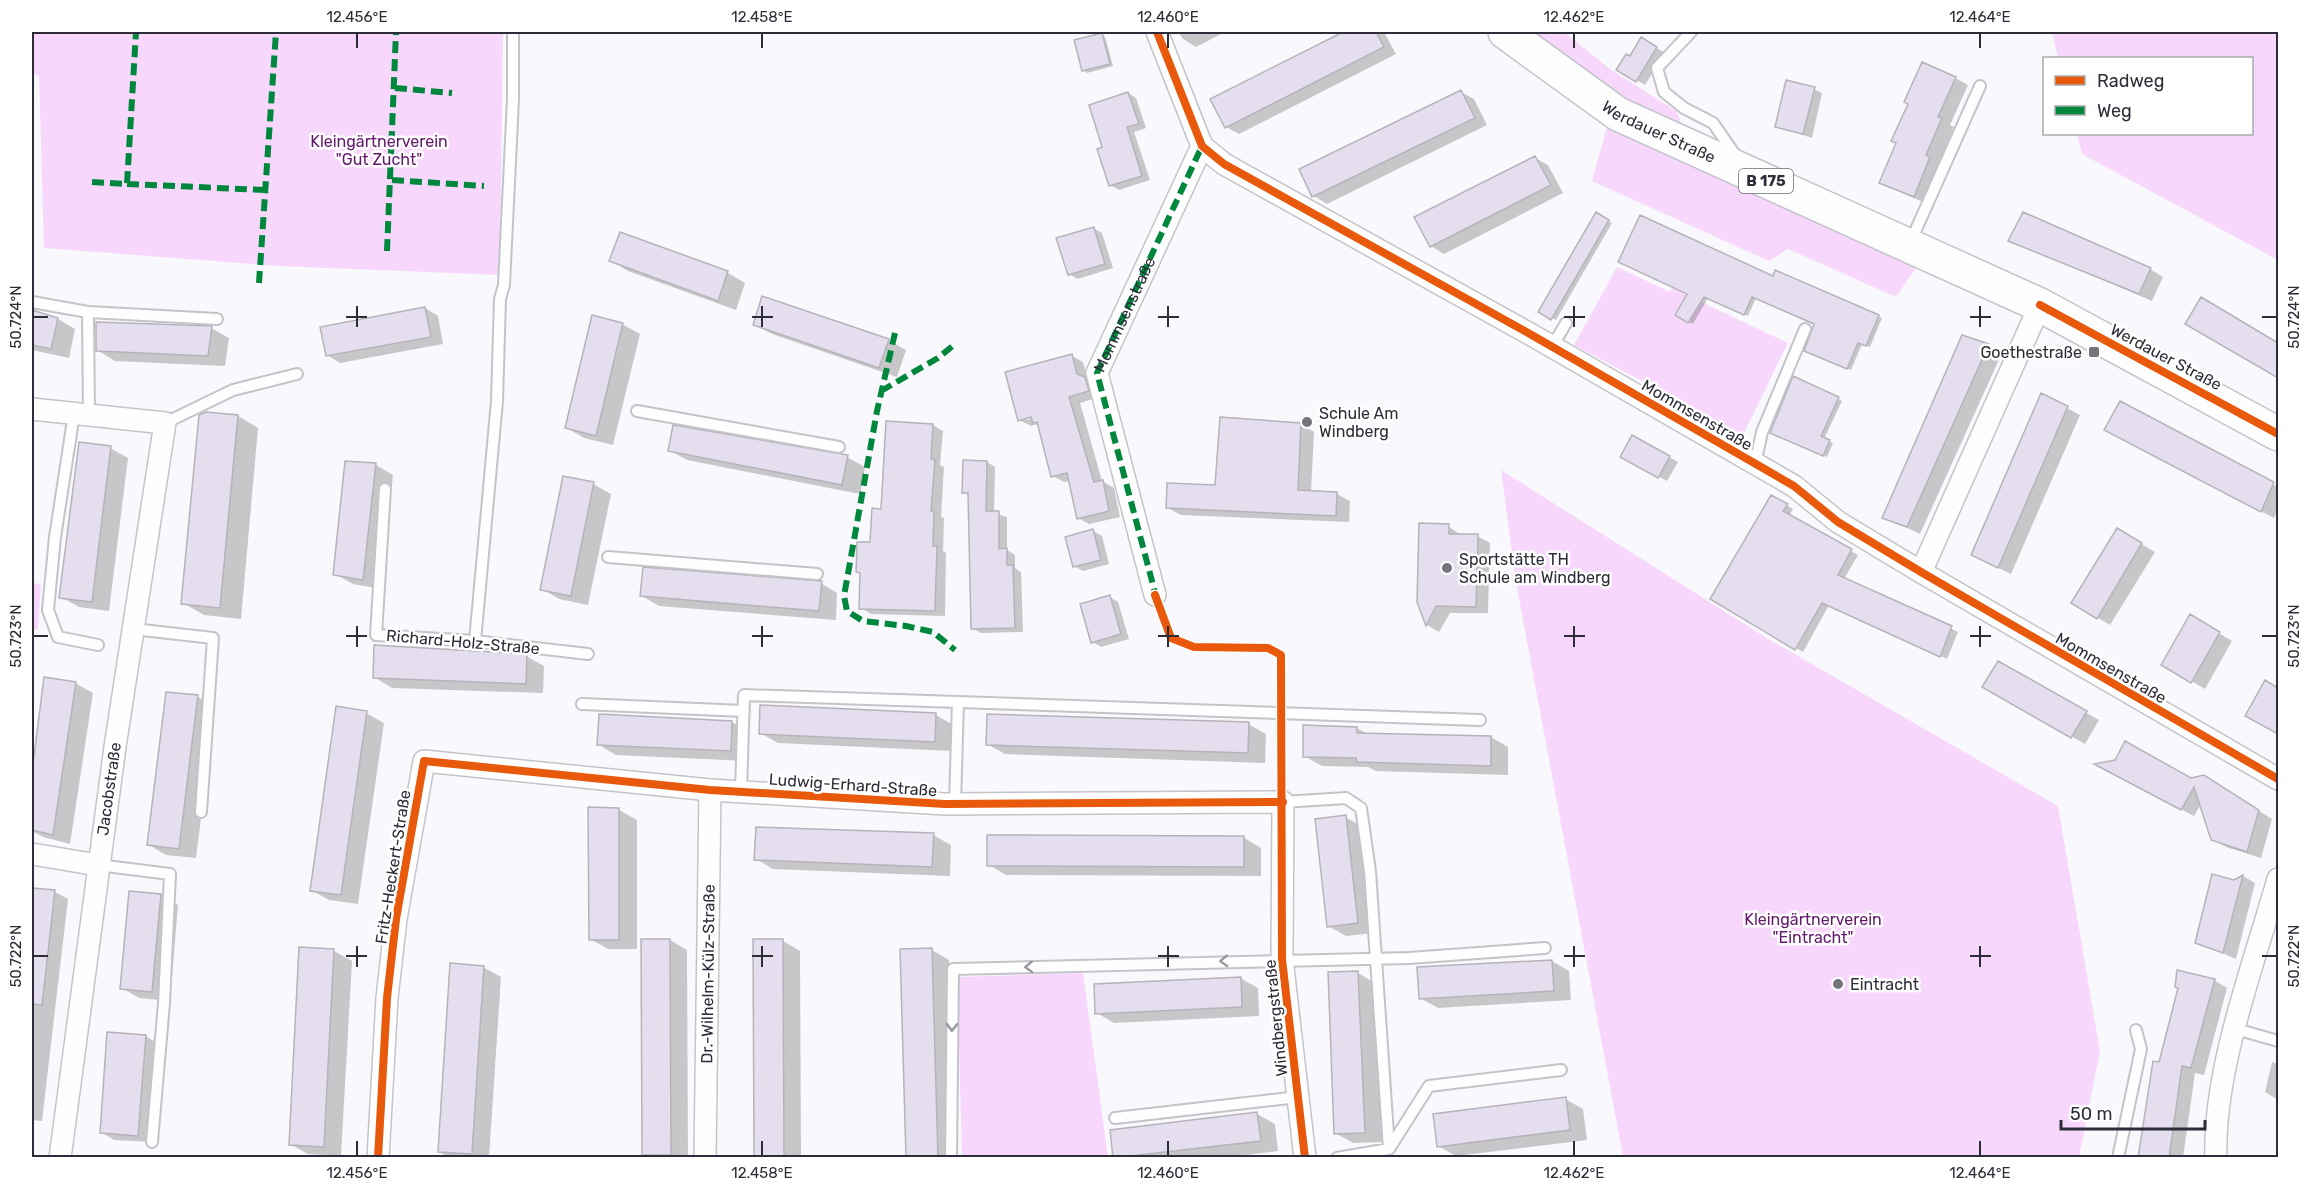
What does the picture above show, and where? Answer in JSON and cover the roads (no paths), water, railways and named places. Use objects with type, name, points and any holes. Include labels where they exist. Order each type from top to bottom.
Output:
[{"type":"main road","name":"Werdauer Straße","points":[[1505,32],[1618,114],[2040,306],[2278,434]]},
{"type":"street","name":"Mommsenstraße","points":[[1156,32],[1202,146],[1224,164],[1552,347],[1794,486],[1838,522],[2278,779]]},
{"type":"street","name":"Mommsenstraße","points":[[1155,594],[1096,373],[1202,146]]},
{"type":"street","points":[[1921,572],[2040,306]]},
{"type":"street","points":[[32,409],[165,423]]},
{"type":"street","name":"Jacobstraße","points":[[60,1158],[98,865],[165,423]]},
{"type":"street","name":"Ludwig-Erhard-Straße","points":[[424,761],[710,790],[956,804],[1283,802]]},
{"type":"street","name":"Fritz-Heckert-Straße","points":[[378,1158],[387,998],[396,919],[424,761]]},
{"type":"street","name":"Dr.-Wilhelm-Külz-Straße","points":[[705,1158],[710,790]]},
{"type":"street","name":"Windbergstraße","points":[[1283,802],[1282,959],[1305,1158]]},
{"type":"street","points":[[32,854],[98,865]]},
{"type":"street","points":[[2216,1158],[2215,1125],[2236,1029],[2278,879]]},
{"type":"lane","points":[[475,642],[497,401],[500,299],[504,285],[513,111],[513,32]]},
{"type":"lane","points":[[1691,32],[1657,68],[1664,92],[1684,108],[1713,123],[1731,150],[1754,176]]},
{"type":"lane","points":[[1909,246],[1980,86]]},
{"type":"lane","points":[[32,302],[88,312],[217,319]]},
{"type":"lane","points":[[88,312],[81,415],[55,537],[48,610],[58,637],[98,645]]},
{"type":"lane","points":[[1552,347],[1566,323]]},
{"type":"lane","points":[[1755,464],[1762,432],[1805,328]]},
{"type":"lane","points":[[165,423],[233,390],[297,374]]},
{"type":"lane","points":[[637,411],[839,447]]},
{"type":"lane","name":"Richard-Holz-Straße","points":[[385,489],[376,635],[475,642],[588,654]]},
{"type":"lane","points":[[608,557],[818,574]]},
{"type":"lane","points":[[133,629],[213,638],[201,812]]},
{"type":"lane","points":[[741,791],[744,694],[1480,720]]},
{"type":"lane","points":[[956,804],[958,702]]},
{"type":"lane","points":[[582,704],[744,711]]},
{"type":"lane","points":[[1283,802],[1346,798],[1361,808],[1370,871],[1389,1149]]},
{"type":"lane","points":[[98,865],[170,874],[164,1003],[152,1142]]},
{"type":"lane","name":"Windbergstraße","points":[[951,1158],[953,969],[1377,958],[1545,948]]},
{"type":"lane","points":[[2236,1029],[2278,1041]]},
{"type":"lane","points":[[2118,1158],[2141,1049],[2136,1030]]},
{"type":"lane","points":[[1337,1158],[1389,1149],[1429,1086],[1561,1070]]},
{"type":"lane","points":[[1114,1118],[1298,1097]]},
{"type":"place","name":"Goethestraße","points":[[2094,352]]},
{"type":"place","name":"Schule Am Windberg","points":[[1307,422]]},
{"type":"place","name":"Sportstätte TH Schule am Windberg","points":[[1447,568]]},
{"type":"place","name":"Eintracht","points":[[1838,984]]},
{"type":"park label","name":"Kleingärtnerverein \"Gut Zucht\"","points":[[379,150]]},
{"type":"park label","name":"Kleingärtnerverein \"Eintracht\"","points":[[1813,928]]}]
